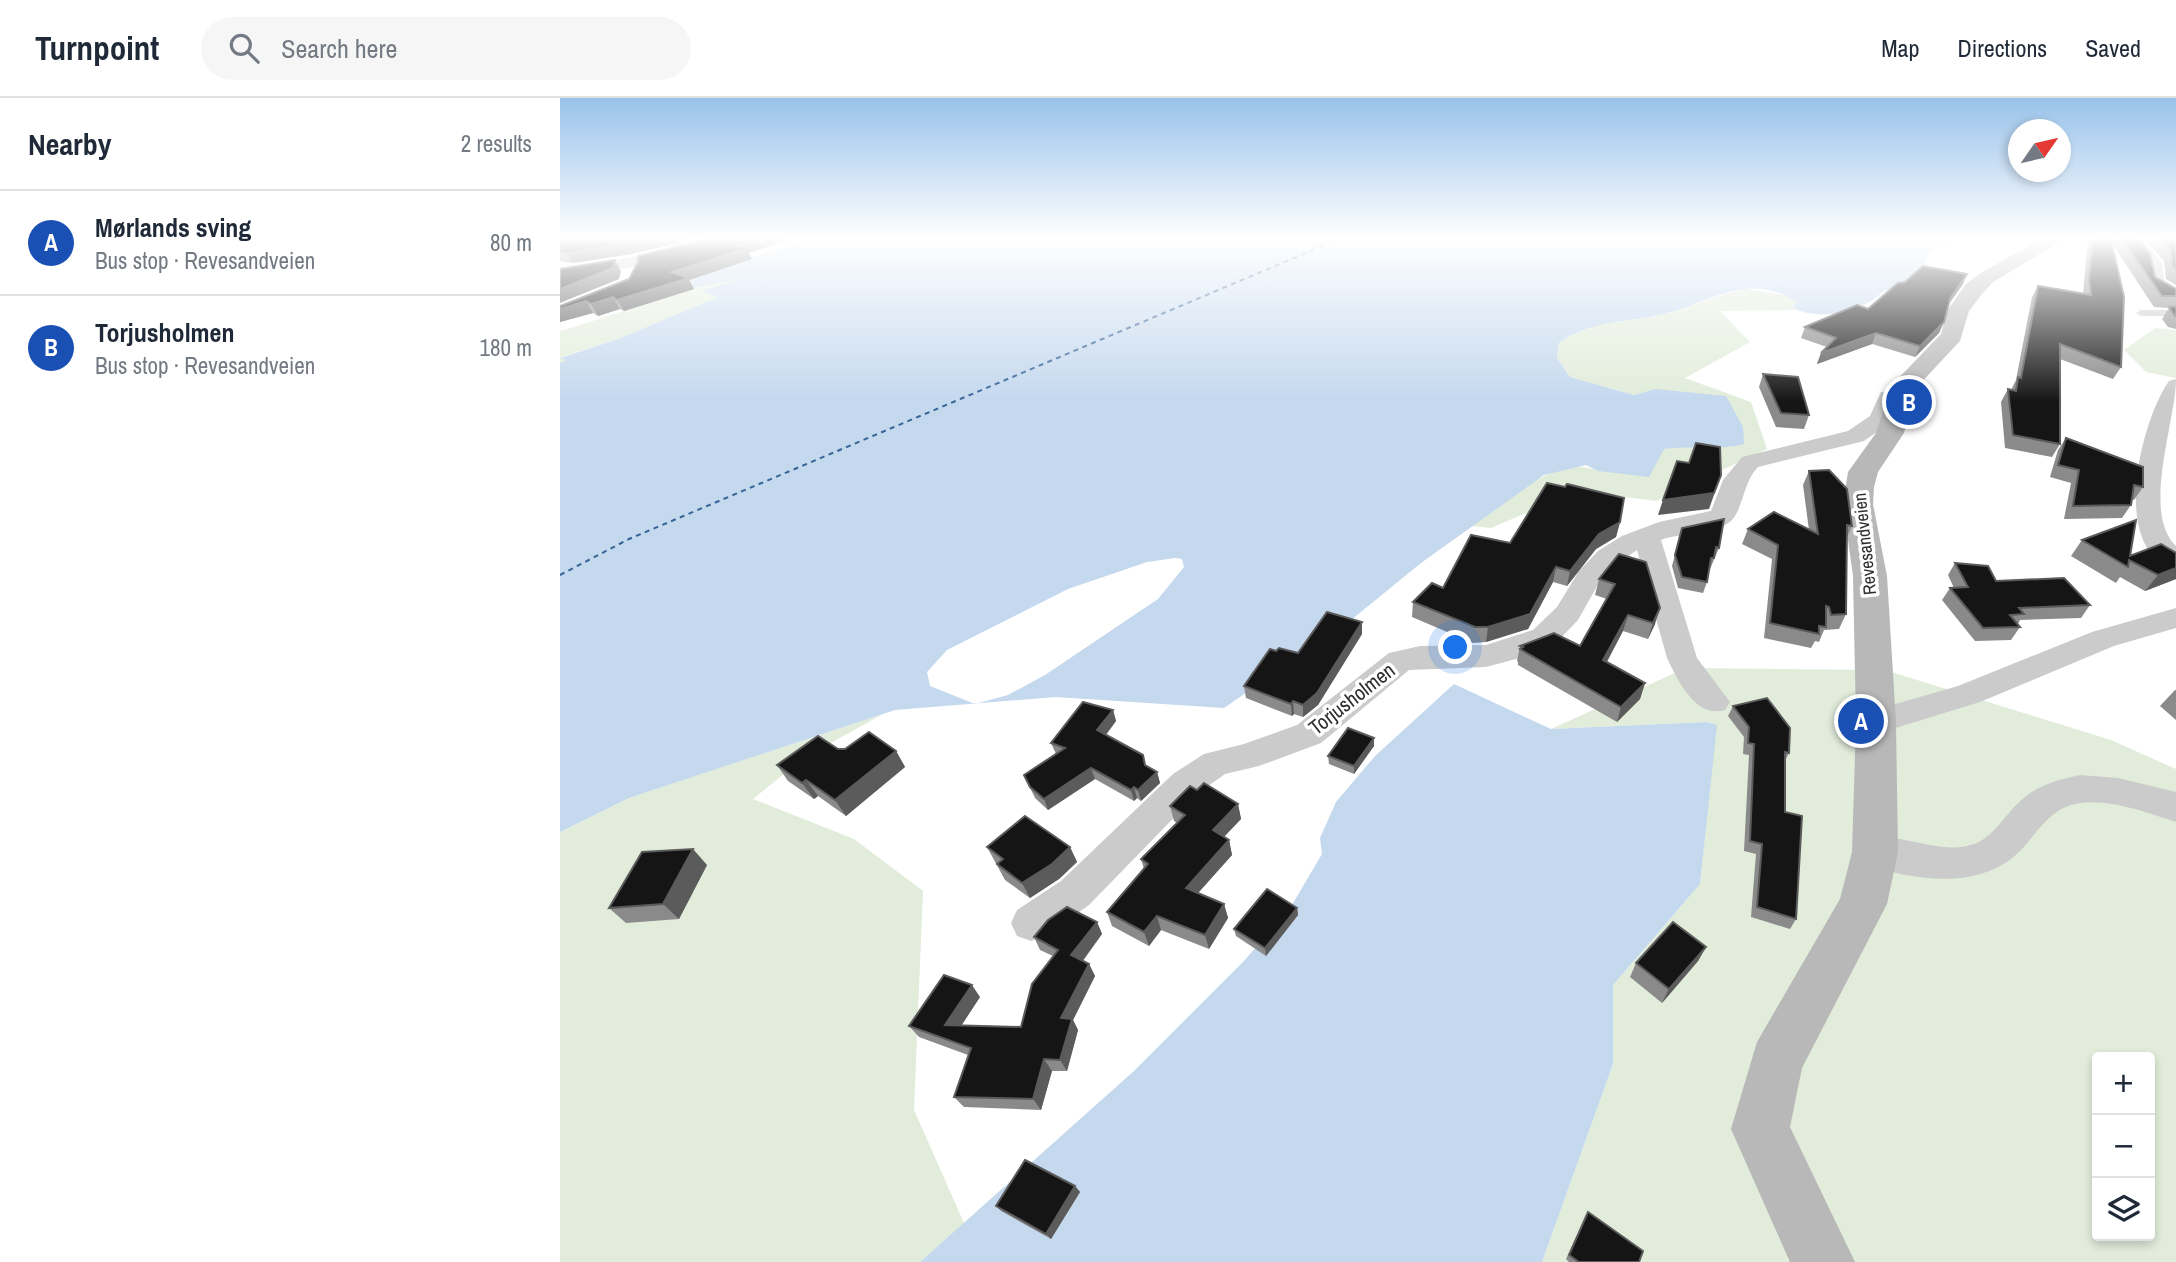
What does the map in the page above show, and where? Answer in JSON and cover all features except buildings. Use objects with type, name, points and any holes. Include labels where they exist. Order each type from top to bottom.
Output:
[{"type":"main road","name":"Revesandveien","points":[[1823,1262],[1760,1129],[1776,1061],[1863,904],[1875,852],[1876,722],[1870,576],[1858,504],[1858,487],[1863,472],[1889,433],[1899,396],[1910,377],[1932,359],[1952,336],[1958,311],[1971,293]]},
{"type":"street","points":[[2176,385],[2166,397],[2156,438],[2150,505],[2154,537],[2176,561]]},
{"type":"street","name":"Torjusholmen","points":[[1031,923],[1075,893],[1185,784],[1216,763],[1247,757],[1309,734],[1400,661],[1420,657],[1486,656],[1520,648],[1544,637],[1568,613],[1589,577],[1608,557],[1647,536],[1722,515],[1732,485],[1740,470],[1750,462],[1856,436],[1879,420],[1889,397],[1899,396]]},
{"type":"street","points":[[1647,536],[1682,658],[1690,674],[1714,702]]},
{"type":"street","points":[[1876,722],[1969,695],[2103,639],[2176,618]]},
{"type":"street","points":[[1875,852],[1945,862],[1982,859],[2005,842],[2043,799],[2060,792],[2094,789],[2130,794],[2176,807]]},
{"type":"lane","points":[[2141,313],[2176,313]]},
{"type":"green space","points":[[679,293],[709,293],[719,297],[618,339],[561,357],[567,360],[560,363],[560,331]]},
{"type":"green space","points":[[1731,293],[1774,293],[1791,296],[1796,303],[1793,308],[1796,310],[1720,311],[1750,342],[1685,378],[1751,402],[1767,449],[1656,501],[1578,491],[1491,528],[1470,526],[1531,483],[1565,468],[1582,467],[1598,471],[1664,449],[1688,445],[1733,447],[1655,389],[1634,395],[1570,377],[1557,358],[1559,343],[1584,330],[1669,313]]},
{"type":"green space","points":[[2155,328],[2176,330],[2176,378],[2146,372],[2124,350]]},
{"type":"green space","points":[[1686,668],[1885,670],[2111,740],[2176,769],[2176,1262],[1542,1262],[1613,1064],[1613,985],[1700,884],[1716,725],[1707,722],[1551,729]]},
{"type":"green space","points":[[883,714],[802,759],[753,799],[854,839],[923,891],[914,1110],[964,1223],[920,1262],[560,1262],[560,832],[629,798]]},
{"type":"water","points":[[708,293],[1725,293],[1668,313],[1598,326],[1571,335],[1559,343],[1557,358],[1570,377],[1634,395],[1655,389],[1726,396],[1743,427],[1744,444],[1664,449],[1649,477],[1598,471],[1586,465],[1544,475],[1421,563],[1351,620],[1224,708],[1056,697],[977,703],[1008,695],[1045,675],[1158,599],[1184,567],[1182,559],[1175,558],[1147,562],[1068,589],[947,650],[927,672],[930,686],[974,704],[895,710],[629,798],[560,832],[560,363],[566,360],[560,358],[618,339],[718,297]]},
{"type":"water","points":[[1781,293],[1881,293],[1854,309],[1829,314],[1793,308],[1796,303]]},
{"type":"water","points":[[1454,684],[1551,729],[1707,722],[1717,725],[1700,884],[1613,985],[1613,1064],[1542,1262],[920,1262],[1134,1071],[1242,963],[1289,910],[1322,854],[1320,838],[1336,802],[1375,756]]},
{"type":"ferry route","points":[[560,575],[629,539],[1210,293]]},
{"type":"place","name":"Torjusholmen","points":[[1909,402]]},
{"type":"place","name":"Mørlands sving","points":[[1861,721]]}]
